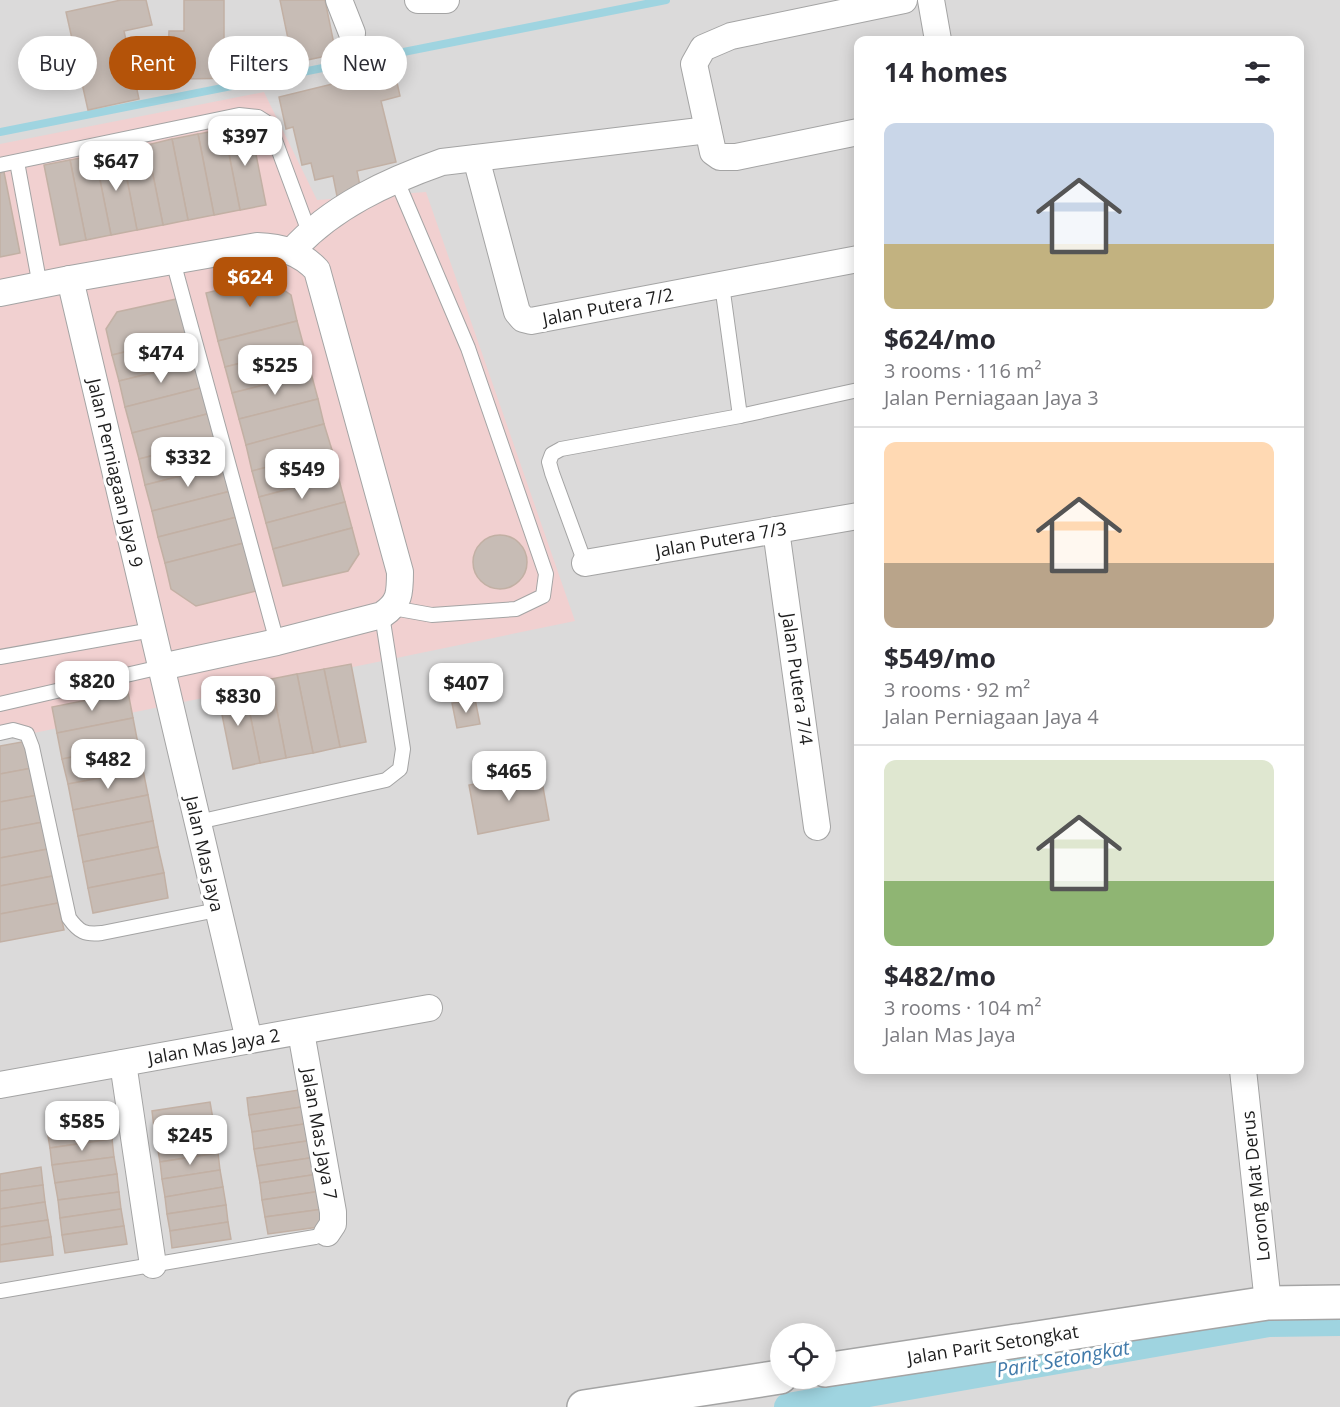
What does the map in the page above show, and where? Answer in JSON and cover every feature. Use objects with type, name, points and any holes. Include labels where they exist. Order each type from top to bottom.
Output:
[{"type":"street","points":[[339,0],[352,33]]},
{"type":"street","points":[[418,0],[446,0]]},
{"type":"street","points":[[854,133],[720,158],[713,152],[694,64],[703,48],[731,36],[904,0]]},
{"type":"street","points":[[931,0],[937,36]]},
{"type":"street","points":[[0,293],[257,246],[275,247],[301,241],[355,201],[442,162],[708,130]]},
{"type":"street","name":"Jalan Putera 7/2","points":[[476,158],[517,312],[522,319],[539,321],[854,260]]},
{"type":"street","points":[[161,667],[277,642],[388,611],[400,592],[400,572],[317,270],[309,261],[301,241]]},
{"type":"street","name":"Jalan Perniagaan Jaya 9","points":[[70,279],[161,667]]},
{"type":"street","name":"Jalan Putera 7/3","points":[[585,563],[854,517]]},
{"type":"street","name":"Jalan Putera 7/4","points":[[776,530],[818,827]]},
{"type":"street","name":"Jalan Mas Jaya","points":[[161,667],[249,1040]]},
{"type":"street","name":"Jalan Mas Jaya 2","points":[[0,1085],[429,1008]]},
{"type":"street","name":"Jalan Mas Jaya 7","points":[[301,1032],[333,1212],[333,1224],[327,1233]]},
{"type":"street","points":[[123,1063],[153,1265]]},
{"type":"street","name":"Lorong Mat Derus","points":[[1243,1074],[1268,1303]]},
{"type":"street","name":"Jalan Parit Setongkat","points":[[836,1368],[1268,1303],[1340,1302]]},
{"type":"street","points":[[584,1407],[770,1379]]},
{"type":"lane","points":[[0,165],[239,116],[258,117],[268,124],[301,241]]},
{"type":"lane","points":[[17,162],[40,286]]},
{"type":"lane","points":[[198,822],[386,780],[400,769],[403,749],[388,611],[432,615],[516,609],[543,596],[546,574],[468,348],[397,181]]},
{"type":"lane","points":[[173,261],[277,642]]},
{"type":"lane","points":[[722,285],[740,416]]},
{"type":"lane","points":[[585,563],[552,473],[549,462],[552,454],[561,449],[740,416],[854,391]]},
{"type":"lane","points":[[0,657],[152,630]]},
{"type":"lane","points":[[0,704],[161,667]]},
{"type":"lane","points":[[0,733],[13,730],[27,734],[33,747],[69,918],[78,930],[89,935],[217,909]]},
{"type":"lane","points":[[0,1291],[315,1237],[327,1233]]},
{"type":"shaded area","points":[[0,0],[1340,0],[1340,1407],[0,1407]]},
{"type":"shaded area","points":[[264,92],[317,200],[426,192],[575,621],[0,740],[0,144]]},
{"type":"building","points":[[121,0],[146,0],[152,25],[124,31],[125,36],[109,36],[109,90],[137,90],[139,99],[88,110],[84,90],[97,90],[97,36],[71,36],[66,12]]},
{"type":"building","points":[[184,0],[224,0],[224,36],[208,36],[208,79],[196,79],[196,36],[169,36],[169,31],[184,31]]},
{"type":"building","points":[[280,0],[325,0],[332,36],[321,36],[321,57],[309,60],[309,36],[287,36]]},
{"type":"building","points":[[321,87],[321,90],[399,90],[400,96],[381,101],[396,162],[357,171],[361,191],[337,196],[333,176],[315,180],[311,163],[302,165],[293,127],[286,129],[279,97]]},
{"type":"building","points":[[250,124],[266,205],[240,210],[224,129]]},
{"type":"building","points":[[224,129],[240,210],[214,215],[198,134]]},
{"type":"building","points":[[198,134],[214,215],[188,220],[172,139]]},
{"type":"building","points":[[172,139],[188,220],[163,225],[147,145]]},
{"type":"building","points":[[147,145],[163,225],[137,230],[121,149]]},
{"type":"building","points":[[121,149],[137,230],[111,235],[95,155]]},
{"type":"building","points":[[95,155],[111,235],[86,240],[70,160]]},
{"type":"building","points":[[70,160],[86,240],[60,245],[44,165]]},
{"type":"building","points":[[4,172],[20,253],[0,257],[0,173]]},
{"type":"building","points":[[266,278],[291,295],[297,321],[218,341],[206,293]]},
{"type":"building","points":[[181,298],[192,336],[112,355],[106,329],[117,312]]},
{"type":"building","points":[[297,321],[304,347],[225,367],[218,341]]},
{"type":"building","points":[[192,336],[198,362],[119,381],[112,355]]},
{"type":"building","points":[[304,347],[311,373],[232,393],[225,367]]},
{"type":"building","points":[[198,362],[204,387],[125,407],[119,381]]},
{"type":"building","points":[[311,373],[318,399],[239,419],[232,393]]},
{"type":"building","points":[[204,387],[211,413],[132,433],[125,407]]},
{"type":"building","points":[[318,399],[324,424],[246,445],[239,419]]},
{"type":"building","points":[[211,413],[218,439],[139,459],[132,433]]},
{"type":"building","points":[[324,424],[332,450],[252,471],[246,445]]},
{"type":"building","points":[[218,439],[224,465],[145,485],[139,459]]},
{"type":"building","points":[[332,450],[338,476],[259,497],[252,471]]},
{"type":"building","points":[[224,465],[231,491],[152,511],[145,485]]},
{"type":"building","points":[[338,476],[345,502],[266,523],[259,497]]},
{"type":"building","points":[[231,491],[237,517],[158,537],[152,511]]},
{"type":"building","points":[[345,502],[352,528],[273,549],[266,523]]},
{"type":"building","points":[[237,517],[244,543],[165,563],[158,537]]},
{"type":"building","points":[[352,528],[359,554],[348,571],[283,586],[273,549]]},
{"type":"building","points":[[495,535],[505,535],[515,539],[523,547],[527,562],[523,577],[515,585],[505,589],[495,589],[485,585],[477,577],[473,567],[473,557],[477,547],[485,539]]},
{"type":"building","points":[[244,543],[256,591],[196,606],[171,589],[165,563]]},
{"type":"building","points":[[351,664],[366,742],[340,747],[324,669]]},
{"type":"building","points":[[324,669],[340,747],[313,753],[297,674]]},
{"type":"building","points":[[297,674],[313,753],[286,758],[271,679]]},
{"type":"building","points":[[271,679],[286,758],[260,763],[244,685]]},
{"type":"building","points":[[244,685],[260,763],[233,769],[217,690]]},
{"type":"building","points":[[128,692],[133,718],[57,733],[52,707]]},
{"type":"building","points":[[475,699],[480,724],[457,728],[452,703]]},
{"type":"building","points":[[133,718],[138,744],[62,759],[57,733]]},
{"type":"building","points":[[27,741],[32,768],[0,774],[0,746]]},
{"type":"building","points":[[138,744],[143,770],[68,784],[62,759]]},
{"type":"building","points":[[32,768],[38,795],[0,802],[0,774]]},
{"type":"building","points":[[143,770],[148,795],[73,810],[68,784]]},
{"type":"building","points":[[540,771],[549,820],[478,834],[469,785]]},
{"type":"building","points":[[38,795],[43,822],[0,830],[0,802]]},
{"type":"building","points":[[148,795],[153,821],[78,836],[73,810]]},
{"type":"building","points":[[153,821],[158,847],[83,862],[78,836]]},
{"type":"building","points":[[43,822],[48,849],[0,858],[0,830]]},
{"type":"building","points":[[158,847],[164,873],[88,888],[83,862]]},
{"type":"building","points":[[48,849],[53,876],[0,886],[0,858]]},
{"type":"building","points":[[164,873],[168,898],[93,913],[88,888]]},
{"type":"building","points":[[53,876],[58,903],[0,914],[0,886]]},
{"type":"building","points":[[58,903],[64,930],[0,942],[0,914]]},
{"type":"building","points":[[305,1089],[308,1106],[249,1115],[247,1098]]},
{"type":"building","points":[[210,1102],[213,1119],[154,1128],[152,1111]]},
{"type":"building","points":[[308,1106],[310,1123],[252,1132],[249,1115]]},
{"type":"building","points":[[213,1119],[215,1136],[157,1145],[154,1128]]},
{"type":"building","points":[[109,1122],[112,1139],[50,1148],[47,1130]]},
{"type":"building","points":[[310,1123],[313,1140],[254,1149],[252,1132]]},
{"type":"building","points":[[215,1136],[218,1153],[160,1162],[157,1145]]},
{"type":"building","points":[[112,1139],[114,1157],[52,1165],[50,1148]]},
{"type":"building","points":[[313,1140],[316,1157],[257,1166],[254,1149]]},
{"type":"building","points":[[218,1153],[220,1170],[162,1179],[160,1162]]},
{"type":"building","points":[[114,1157],[117,1174],[55,1183],[52,1165]]},
{"type":"building","points":[[316,1157],[318,1174],[260,1183],[257,1166]]},
{"type":"building","points":[[41,1167],[43,1185],[0,1191],[0,1174]]},
{"type":"building","points":[[220,1170],[223,1187],[165,1197],[162,1179]]},
{"type":"building","points":[[117,1174],[119,1192],[58,1200],[55,1183]]},
{"type":"building","points":[[318,1174],[321,1191],[262,1200],[260,1183]]},
{"type":"building","points":[[43,1185],[45,1202],[0,1209],[0,1191]]},
{"type":"building","points":[[223,1187],[226,1205],[167,1214],[165,1197]]},
{"type":"building","points":[[321,1191],[323,1209],[265,1217],[262,1200]]},
{"type":"building","points":[[119,1192],[121,1209],[60,1218],[58,1200]]},
{"type":"building","points":[[45,1202],[48,1220],[0,1227],[0,1209]]},
{"type":"building","points":[[226,1205],[228,1222],[170,1231],[167,1214]]},
{"type":"building","points":[[121,1209],[124,1226],[62,1235],[60,1218]]},
{"type":"building","points":[[323,1209],[326,1226],[268,1234],[265,1217]]},
{"type":"building","points":[[48,1220],[51,1237],[0,1245],[0,1227]]},
{"type":"building","points":[[228,1222],[231,1239],[172,1248],[170,1231]]},
{"type":"building","points":[[124,1226],[127,1244],[65,1253],[62,1235]]},
{"type":"building","points":[[51,1237],[53,1255],[0,1262],[0,1245]]},
{"type":"waterway","points":[[0,132],[666,0]]},
{"type":"waterway","name":"Parit Setongkat","points":[[788,1407],[1269,1323],[1340,1322]]}]
